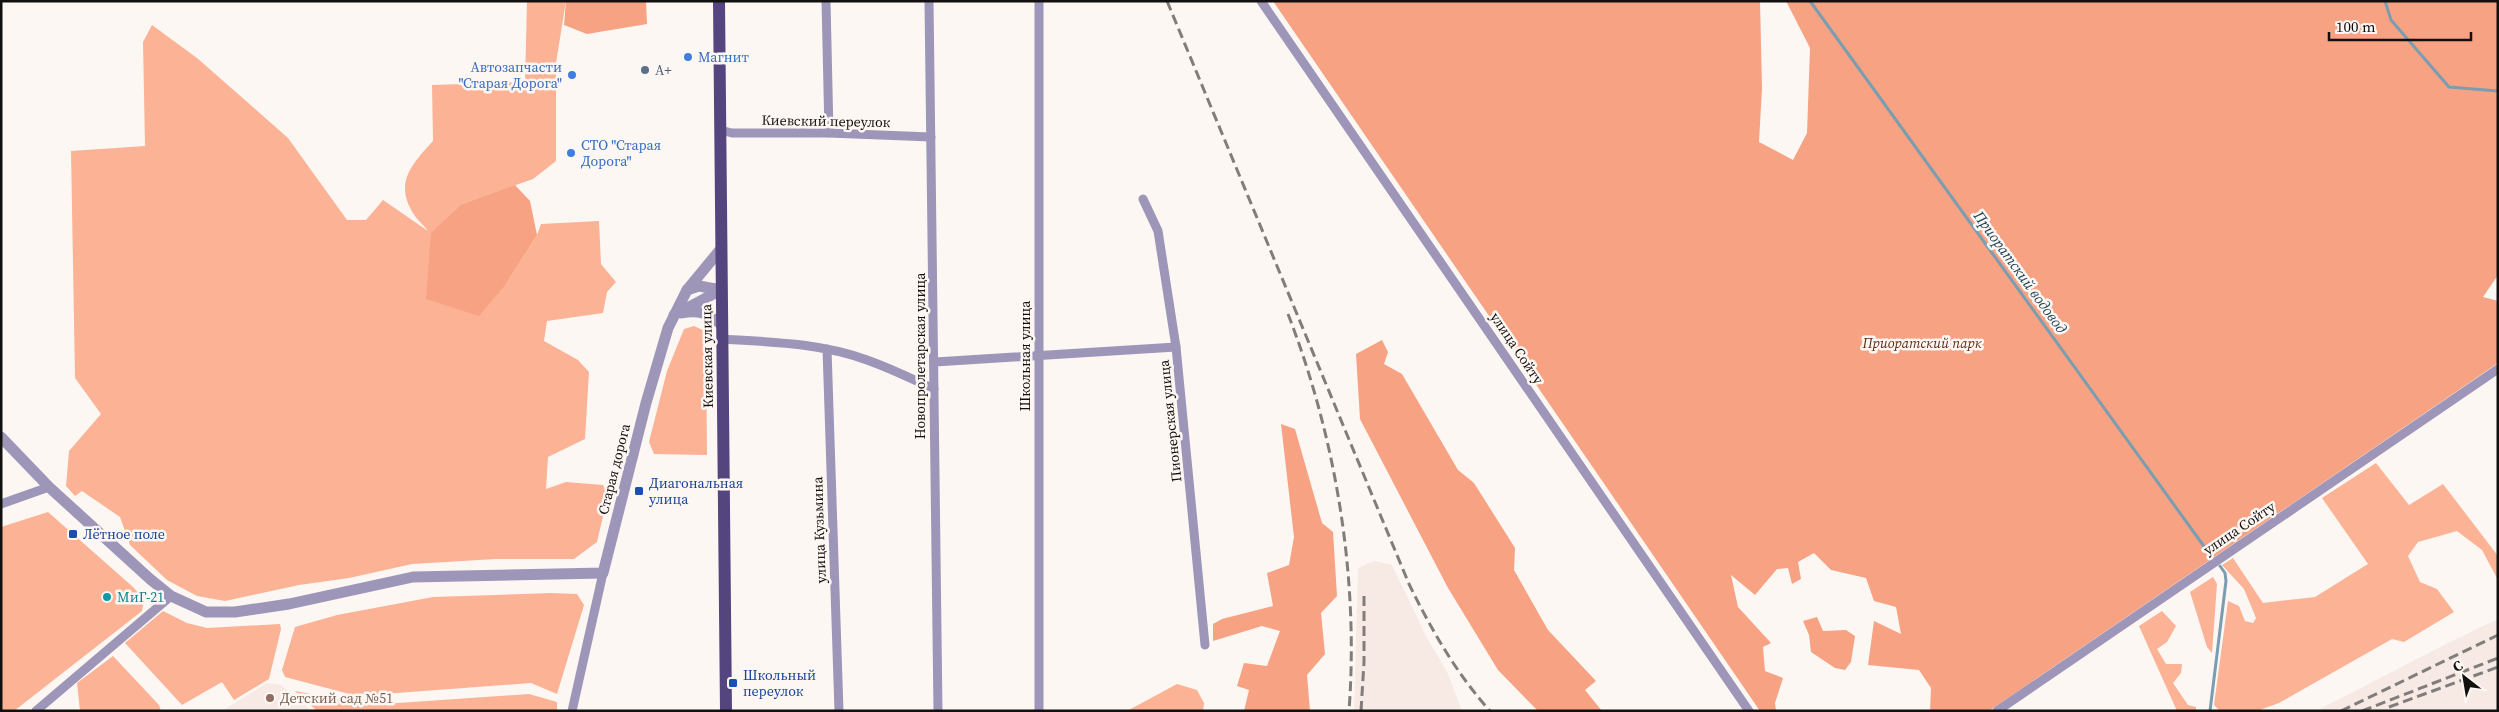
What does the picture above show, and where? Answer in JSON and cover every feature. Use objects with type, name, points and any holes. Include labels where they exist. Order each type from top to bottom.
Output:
[{"type":"main road","name":"Киевская улица","points":[[719,1],[726,711]]},
{"type":"street","points":[[826,1],[829,133]]},
{"type":"street","name":"Новопролетарская улица","points":[[929,1],[938,711]]},
{"type":"street","name":"Школьная улица","points":[[1039,1],[1038,357],[1040,711]]},
{"type":"street","name":"улица Сойту","points":[[1261,1],[1748,711]]},
{"type":"street","name":"Киевский переулок","points":[[720,130],[732,133],[829,133],[931,137]]},
{"type":"street","name":"Пионерская улица","points":[[1143,199],[1158,231],[1176,347],[1205,645]]},
{"type":"street","name":"Старая дорога","points":[[572,711],[603,573],[656,362],[673,316],[687,290],[720,250]]},
{"type":"street","points":[[687,290],[698,286],[721,290]]},
{"type":"street","points":[[673,316],[721,290]]},
{"type":"street","points":[[673,316],[694,310],[705,312],[722,326]]},
{"type":"street","points":[[722,339],[786,343],[827,349],[867,359],[934,389]]},
{"type":"street","points":[[935,362],[1176,347]]},
{"type":"street","name":"улица Кузьмина","points":[[827,349],[839,711]]},
{"type":"street","name":"улица Сойту","points":[[1997,711],[2498,369]]},
{"type":"street","points":[[1,437],[49,487],[171,596],[206,612],[236,612],[290,604],[413,577],[603,573]]},
{"type":"street","points":[[1,504],[49,487]]},
{"type":"street","points":[[36,711],[171,596]]},
{"type":"shaded area","points":[[527,1],[566,1],[556,63],[556,161],[533,179],[462,204],[506,284],[537,235],[541,224],[599,221],[601,264],[616,282],[607,292],[603,313],[547,321],[544,341],[578,360],[589,372],[585,439],[548,457],[546,489],[566,482],[603,485],[608,495],[597,542],[574,559],[496,559],[412,564],[349,578],[299,585],[225,601],[197,596],[167,580],[130,545],[120,517],[82,491],[75,496],[66,486],[69,451],[101,414],[75,378],[71,151],[145,146],[143,42],[152,25],[197,58],[288,138],[347,220],[366,220],[383,200],[428,231],[409,205],[405,194],[405,185],[412,167],[433,141],[432,85],[525,82]]},
{"type":"shaded area","points":[[694,326],[705,331],[707,455],[654,454],[649,442],[667,371],[684,329]]},
{"type":"shaded area","points":[[2376,463],[2409,505],[2443,484],[2498,556],[2498,580],[2482,550],[2457,531],[2418,542],[2408,556],[2420,582],[2437,589],[2454,612],[2404,642],[2392,639],[2279,703],[2257,711],[2220,711],[2214,705],[2228,601],[2239,606],[2245,621],[2253,623],[2256,618],[2244,589],[2222,565],[2233,558],[2263,603],[2315,597],[2368,564],[2322,498]]},
{"type":"shaded area","points":[[48,512],[133,587],[144,599],[142,611],[14,711],[1,711],[1,527]]},
{"type":"shaded area","points":[[1375,561],[1392,565],[1426,636],[1447,672],[1462,711],[1354,711],[1358,568]]},
{"type":"shaded area","points":[[2213,577],[2217,584],[2212,653],[2207,647],[2190,592]]},
{"type":"shaded area","points":[[551,593],[577,594],[584,605],[557,694],[531,683],[357,696],[285,677],[282,670],[295,627],[337,615],[433,597]]},
{"type":"shaded area","points":[[163,611],[187,623],[207,628],[280,624],[281,629],[269,679],[234,700],[222,682],[182,705],[125,643]]},
{"type":"shaded area","points":[[2162,611],[2176,626],[2167,642],[2157,649],[2166,664],[2182,664],[2181,673],[2173,683],[2188,705],[2196,707],[2196,711],[2177,711],[2139,626]]},
{"type":"shaded area","points":[[2498,619],[2498,711],[2316,711],[2450,642]]},
{"type":"shaded area","points":[[113,656],[159,705],[161,711],[80,711],[77,683]]},
{"type":"shaded area","name":"Детский сад №51","points":[[267,683],[281,685],[312,711],[222,711]]},
{"type":"shaded area","points":[[1177,684],[1197,690],[1204,703],[1203,711],[1127,711]]},
{"type":"shaded area","points":[[295,691],[369,705],[529,694],[557,702],[557,711],[317,711]]},
{"type":"green space","points":[[566,1],[646,1],[647,24],[587,34],[564,25]]},
{"type":"green space","name":"Приоратский парк","points":[[1273,1],[1760,1],[1762,88],[1759,142],[1793,160],[1807,133],[1810,48],[1786,1],[2498,1],[2498,275],[2483,297],[2498,301],[2498,363],[1989,711],[1930,711],[1931,688],[1919,670],[1868,665],[1874,621],[1901,634],[1896,607],[1874,601],[1866,578],[1831,570],[1814,553],[1798,562],[1801,579],[1792,584],[1788,568],[1777,569],[1755,595],[1731,575],[1738,607],[1771,643],[1763,647],[1765,671],[1783,678],[1775,703],[1776,711],[1760,711]]},
{"type":"green space","points":[[515,185],[530,201],[537,235],[506,284],[479,316],[426,299],[431,233],[462,204]]},
{"type":"green space","points":[[1382,340],[1388,352],[1384,364],[1402,374],[1458,470],[1474,483],[1515,548],[1514,570],[1548,630],[1596,681],[1585,690],[1602,711],[1538,711],[1498,670],[1448,588],[1360,419],[1356,354]]},
{"type":"green space","points":[[1281,424],[1295,429],[1322,523],[1333,532],[1337,596],[1321,613],[1325,654],[1307,675],[1310,711],[1244,711],[1249,690],[1237,686],[1244,663],[1267,666],[1280,631],[1262,626],[1213,641],[1213,624],[1222,619],[1273,606],[1267,573],[1289,565],[1294,537]]},
{"type":"green space","points":[[1817,617],[1823,631],[1846,630],[1855,636],[1851,662],[1845,670],[1835,668],[1811,652],[1809,635],[1803,621]]},
{"type":"waterway","name":"Приоратский водовод","points":[[1810,1],[2211,556]]},
{"type":"waterway","points":[[2385,1],[2391,20],[2449,87],[2498,91]]},
{"type":"waterway","name":"Приоратский водовод","points":[[2210,711],[2226,581],[2225,573],[2220,566]]},
{"type":"railway","points":[[1167,1],[1409,584],[1445,650],[1466,681],[1490,711]]},
{"type":"railway","points":[[1288,314],[1305,361],[1319,409],[1340,509],[1347,559],[1350,610],[1351,661],[1349,711]]},
{"type":"railway","points":[[1361,711],[1364,662],[1364,591]]},
{"type":"railway","points":[[2341,711],[2498,635]]},
{"type":"railway","points":[[2362,711],[2498,658]]},
{"type":"railway","points":[[2389,707],[2498,667]]},
{"type":"place","name":"Магнит","points":[[688,57]]},
{"type":"place","name":"А+","points":[[645,70]]},
{"type":"place","name":"Автозапчасти \"Старая Дорога\"","points":[[572,75]]},
{"type":"place","name":"СТО \"Старая Дорога\"","points":[[571,153]]},
{"type":"place","name":"Диагональная улица","points":[[639,491]]},
{"type":"place","name":"Лётное поле","points":[[73,534]]},
{"type":"place","name":"МиГ-21","points":[[107,597]]},
{"type":"place","name":"Школьный переулок","points":[[733,683]]},
{"type":"place","name":"Детский сад №51","points":[[270,698]]}]
